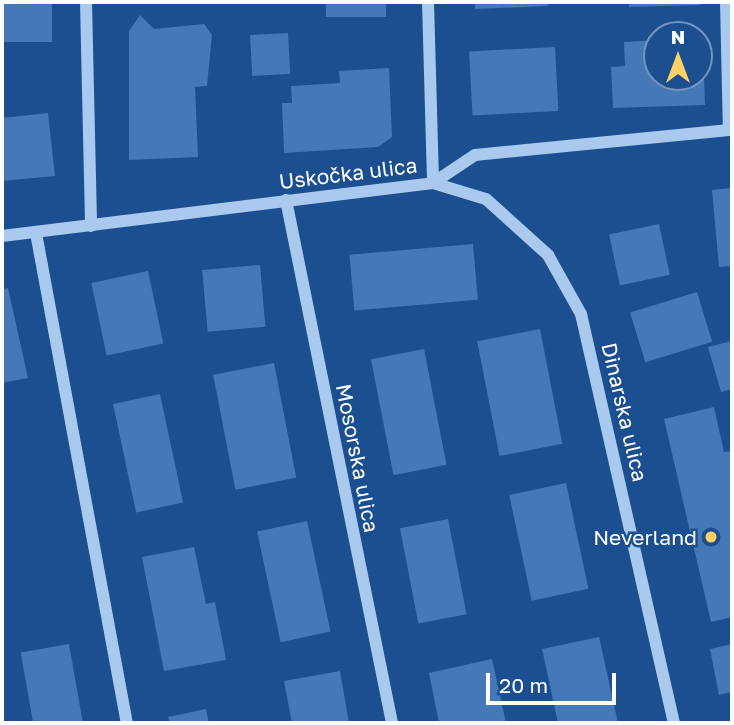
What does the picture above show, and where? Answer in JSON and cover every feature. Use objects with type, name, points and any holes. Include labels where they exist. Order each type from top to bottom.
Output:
[{"type":"street","points":[[86,2],[91,226]]},
{"type":"street","points":[[428,2],[433,183]]},
{"type":"street","points":[[726,2],[730,130]]},
{"type":"street","name":"Uskočka ulica","points":[[2,236],[433,183],[475,155],[730,130]]},
{"type":"street","name":"Dinarska ulica","points":[[433,183],[486,199],[548,254],[568,283],[605,402],[674,723]]},
{"type":"street","name":"Mosorska ulica","points":[[286,200],[392,723]]},
{"type":"street","points":[[36,233],[127,723]]},
{"type":"building","points":[[2,2],[52,2],[52,42],[2,42]]},
{"type":"building","points":[[326,2],[386,2],[386,17],[326,17]]},
{"type":"building","points":[[475,2],[548,2],[548,6],[475,9]]},
{"type":"building","points":[[629,2],[701,2],[701,5],[629,7]]},
{"type":"building","points":[[140,15],[154,29],[204,24],[212,35],[207,86],[195,87],[198,157],[129,160],[129,31]]},
{"type":"building","points":[[288,33],[290,74],[252,76],[250,35]]},
{"type":"building","points":[[643,41],[643,91],[705,91],[705,105],[613,108],[611,67],[625,66],[624,42]]},
{"type":"building","points":[[555,47],[558,111],[472,115],[469,52]]},
{"type":"building","points":[[389,68],[392,137],[378,147],[284,153],[282,103],[292,103],[291,86],[340,83],[339,71]]},
{"type":"building","points":[[48,113],[55,176],[2,181],[2,118]]},
{"type":"building","points":[[732,188],[732,266],[719,267],[712,190]]},
{"type":"building","points":[[659,224],[670,275],[620,285],[609,235]]},
{"type":"building","points":[[473,244],[478,300],[354,311],[349,255]]},
{"type":"building","points":[[260,265],[265,327],[208,332],[202,270]]},
{"type":"building","points":[[148,271],[163,343],[107,355],[91,283]]},
{"type":"building","points":[[8,288],[28,378],[2,383],[2,290]]},
{"type":"building","points":[[697,292],[712,342],[645,362],[630,312]]},
{"type":"building","points":[[540,329],[562,444],[500,456],[477,341]]},
{"type":"building","points":[[732,341],[732,389],[721,392],[708,347]]},
{"type":"building","points":[[424,349],[447,465],[394,475],[371,359]]},
{"type":"building","points":[[274,363],[296,478],[235,490],[213,375]]},
{"type":"building","points":[[160,394],[183,503],[136,513],[113,404]]},
{"type":"building","points":[[714,407],[724,452],[732,451],[732,617],[711,622],[664,419]]},
{"type":"building","points":[[566,483],[588,589],[532,601],[509,495]]},
{"type":"building","points":[[448,519],[467,614],[418,624],[400,528]]},
{"type":"building","points":[[307,521],[330,632],[281,642],[257,532]]},
{"type":"building","points":[[194,547],[206,604],[215,602],[226,660],[164,671],[142,557]]},
{"type":"building","points":[[599,637],[618,723],[558,723],[542,649]]},
{"type":"building","points":[[69,644],[83,723],[33,723],[21,653]]},
{"type":"building","points":[[732,644],[732,692],[719,695],[710,649]]},
{"type":"building","points":[[492,659],[506,723],[439,723],[429,673]]},
{"type":"building","points":[[340,671],[349,723],[292,723],[284,681]]},
{"type":"building","points":[[206,709],[209,723],[170,723],[168,717]]},
{"type":"place","name":"Neverland","points":[[711,537]]}]
